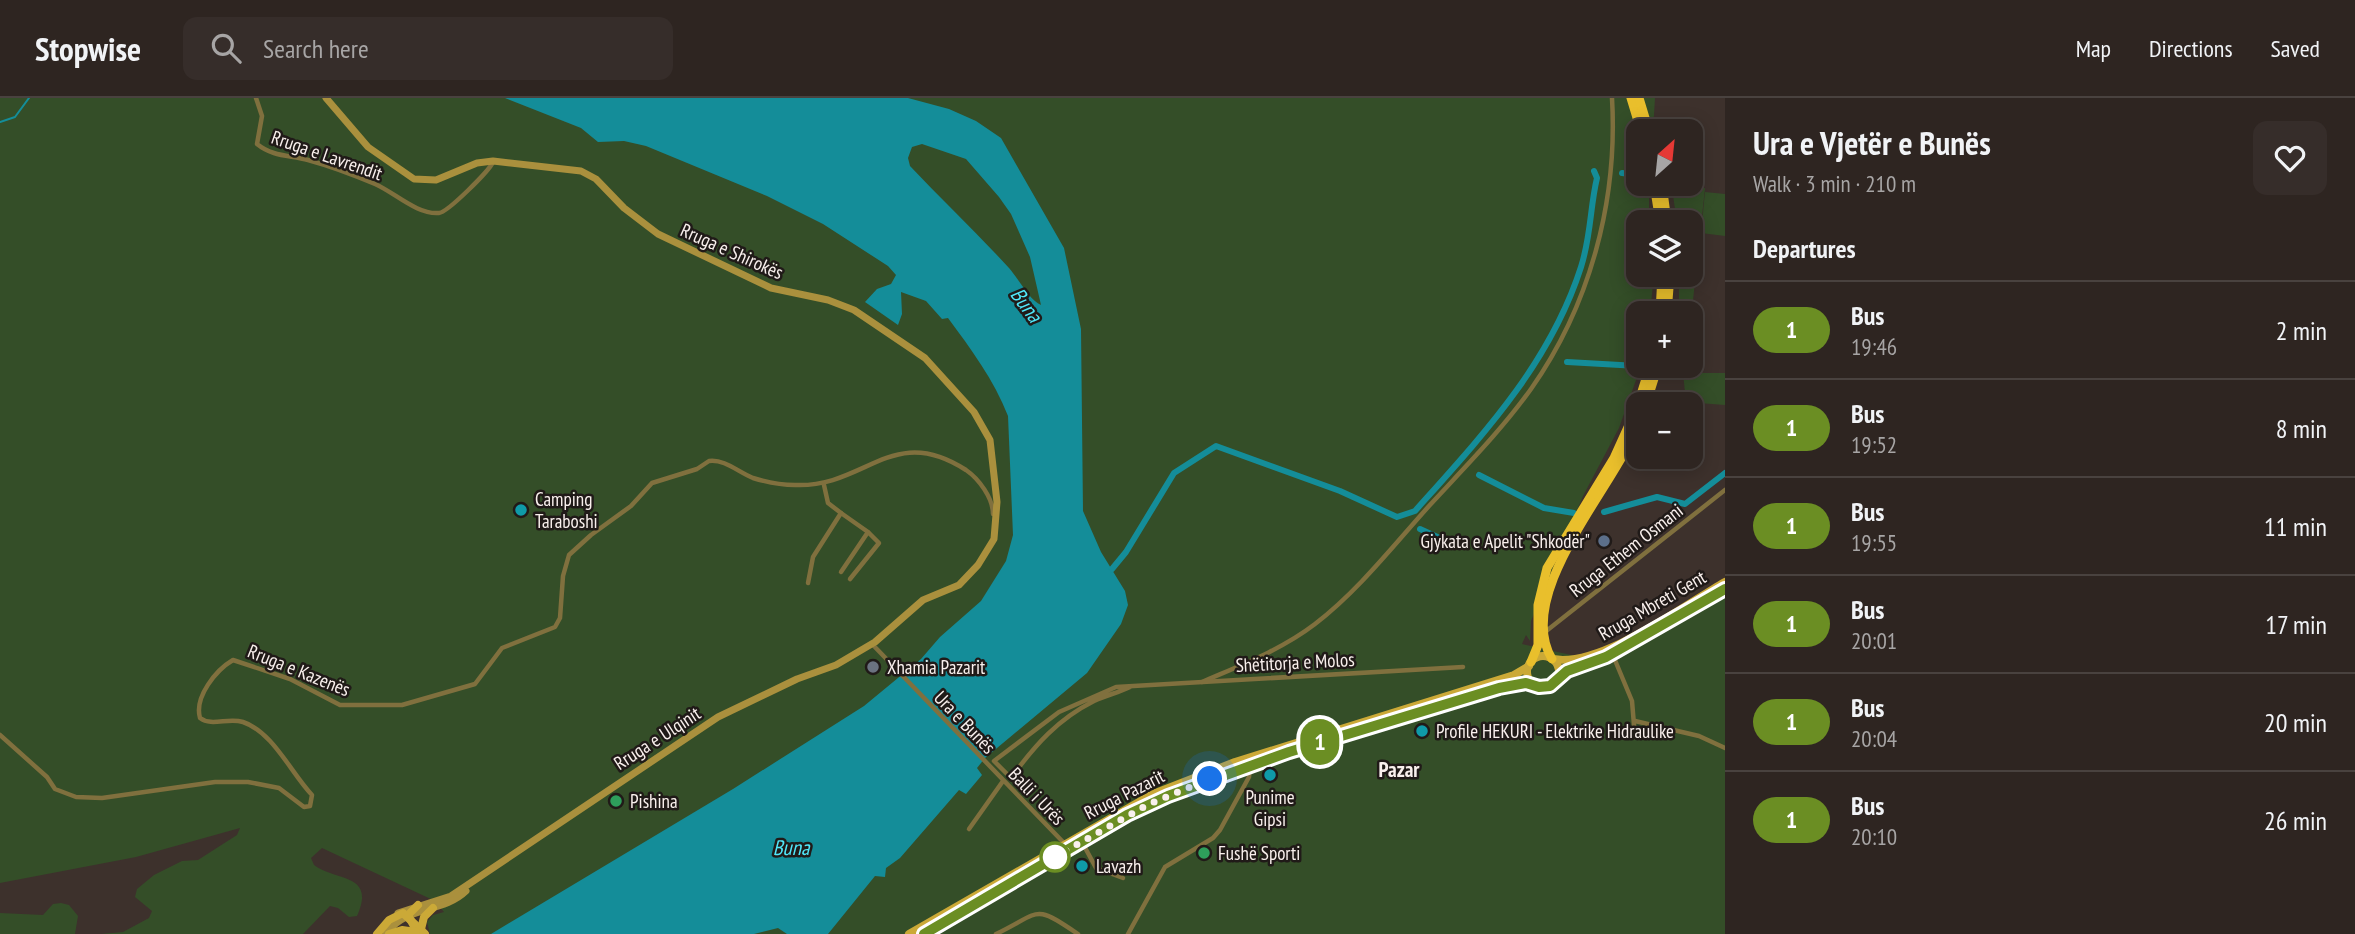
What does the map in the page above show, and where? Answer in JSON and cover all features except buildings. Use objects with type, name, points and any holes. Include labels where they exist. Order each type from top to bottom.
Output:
[{"type":"highway","points":[[1631,98],[1638,119]]},
{"type":"highway","points":[[1639,98],[1645,119]]},
{"type":"highway","points":[[1553,659],[1542,632],[1540,593],[1547,568],[1614,458],[1626,431]]},
{"type":"highway","points":[[1530,664],[1542,632],[1547,597],[1554,574],[1626,451]]},
{"type":"main road","name":"Rruga e Shirokës","points":[[326,98],[368,147],[414,179],[436,180],[477,163],[493,161],[586,172],[658,234],[771,288],[849,307],[921,355],[967,402],[988,434],[998,512],[993,539],[963,583],[923,600],[872,645]]},
{"type":"main road","name":"Rruga Mbreti Gent","points":[[1530,664],[1541,656],[1553,659],[1582,659],[1604,652],[1725,582]]},
{"type":"main road","name":"Rruga Mbreti Gent","points":[[1534,685],[1545,688],[1567,671],[1612,653],[1725,589]]},
{"type":"main road","name":"Rruga e Ulqinit","points":[[377,934],[396,914],[418,905],[448,898],[718,717],[797,679],[836,665],[872,645]]},
{"type":"main road","points":[[1553,659],[1559,671],[1558,678]]},
{"type":"main road","points":[[1530,664],[1529,680],[1534,685]]},
{"type":"main road","name":"Rruga Pazarit","points":[[909,934],[1123,808],[1205,773],[1514,675],[1530,664]]},
{"type":"main road","name":"Rruga Pazarit","points":[[924,934],[1149,804],[1250,765],[1499,688],[1526,683],[1534,685]]},
{"type":"main road","name":"Rruga e Ulqinit","points":[[387,934],[408,915],[455,901],[473,882]]},
{"type":"main road","points":[[396,914],[408,915],[418,905]]},
{"type":"main road","points":[[420,933],[424,916],[433,908]]},
{"type":"main road","points":[[408,915],[420,933]]},
{"type":"main road","points":[[387,934],[402,930],[420,933]]},
{"type":"street","name":"Rruga e Lavrendit","points":[[256,98],[262,116],[257,144],[264,149],[278,156],[313,161],[375,183],[434,213],[447,210],[493,161]]},
{"type":"street","points":[[1202,682],[1293,639],[1334,608],[1493,437],[1531,389],[1566,330],[1597,249],[1612,159],[1612,98]]},
{"type":"street","name":"Rruga e Kazenës","points":[[0,735],[47,777],[55,789],[76,797],[102,798],[241,781],[272,785],[304,807],[310,806],[312,795],[259,730],[243,722],[208,723],[200,718],[198,707],[202,695],[228,663],[238,660],[244,662],[316,690],[340,705],[402,705],[424,701],[475,684],[502,648],[555,627],[560,618],[563,576],[569,555],[631,506],[652,483],[716,460],[768,482],[824,485],[891,454],[907,451],[933,454],[958,465],[978,482],[993,509],[993,539]]},
{"type":"street","points":[[824,485],[828,503],[879,543],[850,579]]},
{"type":"street","name":"Rruga Ethem Osmani","points":[[1542,632],[1725,490]]},
{"type":"street","points":[[808,583],[813,557],[841,513]]},
{"type":"street","points":[[841,572],[868,532]]},
{"type":"street","name":"Ura e Bunës","points":[[872,645],[990,769]]},
{"type":"street","points":[[1612,653],[1632,701],[1635,737]]},
{"type":"street","name":"Shëtitorja e Molos","points":[[1130,687],[1105,696],[1067,716],[1039,741],[1011,778],[994,761],[1059,712],[1103,692],[1130,687],[1202,682],[1463,667]]},
{"type":"street","points":[[1635,722],[1699,736],[1725,748]]},
{"type":"street","points":[[1128,934],[1165,866],[1205,844],[1220,830],[1249,777],[1250,765]]},
{"type":"street","name":"Balli i Urës","points":[[990,769],[1064,843]]},
{"type":"street","points":[[969,829],[1003,781]]},
{"type":"street","name":"Rruga Pazarit","points":[[1082,842],[1096,867],[1123,878]]},
{"type":"street","points":[[996,934],[1040,913],[1058,918],[1078,934]]},
{"type":"green space","points":[[0,98],[1655,98],[1654,119],[1626,119],[1626,196],[1649,196],[1649,210],[1626,210],[1626,287],[1653,287],[1651,301],[1626,301],[1626,378],[1637,378],[1632,392],[1626,392],[1626,408],[1619,428],[1583,496],[1531,621],[1530,641],[1526,635],[1522,644],[1598,661],[1725,588],[1725,934],[430,934],[427,922],[433,915],[444,912],[435,901],[322,848],[311,858],[314,865],[351,881],[358,885],[362,892],[357,916],[349,917],[338,908],[330,906],[303,934],[101,934],[123,932],[149,918],[152,911],[135,897],[137,889],[154,875],[182,861],[198,860],[237,835],[240,828],[136,857],[0,883]]},
{"type":"green space","points":[[1705,188],[1703,210],[1675,210],[1673,196],[1703,196]]},
{"type":"green space","points":[[1705,192],[1725,194],[1725,236],[1703,233]]},
{"type":"green space","points":[[1679,287],[1694,287],[1693,301],[1679,301]]},
{"type":"green space","points":[[1703,373],[1725,373],[1725,405],[1703,403],[1703,392],[1685,392],[1684,378],[1703,378]]},
{"type":"green space","points":[[53,904],[69,905],[78,916],[75,934],[0,934],[0,913],[43,915]]},
{"type":"water","name":"Buna","points":[[505,98],[908,98],[949,109],[976,121],[1001,138],[1064,248],[1081,329],[1083,511],[1101,552],[1125,591],[1128,605],[1121,624],[1087,673],[985,758],[977,768],[982,775],[966,794],[959,790],[900,858],[886,868],[885,877],[875,876],[828,934],[787,934],[778,928],[754,934],[491,934],[733,789],[864,706],[921,659],[940,637],[981,601],[1006,561],[1013,535],[1008,416],[989,377],[948,318],[942,319],[926,301],[901,292],[902,314],[898,325],[865,302],[877,289],[891,284],[896,275],[888,266],[823,224],[767,196],[646,146],[624,141],[598,142],[581,128]],"holes":[[[922,144],[966,159],[1011,214],[1030,257],[1041,305],[1028,294],[997,255],[910,166],[908,158],[912,147]]]},
{"type":"waterway","points":[[0,122],[15,117],[29,98]]},
{"type":"waterway","points":[[1112,569],[1126,552],[1174,473],[1216,446],[1340,491],[1397,517],[1415,511],[1512,397],[1551,336],[1581,267],[1597,178],[1594,171]]},
{"type":"waterway","points":[[1622,173],[1626,174]]},
{"type":"waterway","points":[[1567,362],[1626,365]]},
{"type":"waterway","points":[[1604,512],[1657,497],[1685,504],[1725,473]]},
{"type":"waterway","points":[[1479,475],[1544,508],[1574,513]]},
{"type":"waterway","points":[[1420,529],[1444,540]]},
{"type":"bus line","name":"1","points":[[924,934],[1149,804],[1210,779],[1289,752],[1460,699],[1526,683],[1545,688],[1555,683],[1567,671],[1606,657],[1725,589]]},
{"type":"place","name":"Camping Taraboshi","points":[[521,510]]},
{"type":"place","name":"Gjykata e Apelit \"Shkodër\"","points":[[1604,541]]},
{"type":"place","name":"Xhamia Pazarit","points":[[873,667]]},
{"type":"place","name":"Profile HEKURI - Elektrike Hidraulike","points":[[1422,731]]},
{"type":"place","name":"Punime Gipsi","points":[[1270,775]]},
{"type":"place","name":"Pishina","points":[[616,801]]},
{"type":"place","name":"Fushë Sporti","points":[[1204,853]]},
{"type":"place","name":"Lavazh","points":[[1082,866]]},
{"type":"district","name":"Pazar","points":[[1399,770]]},
{"type":"route","points":[[1055,857],[1127,815],[1210,779]]}]
